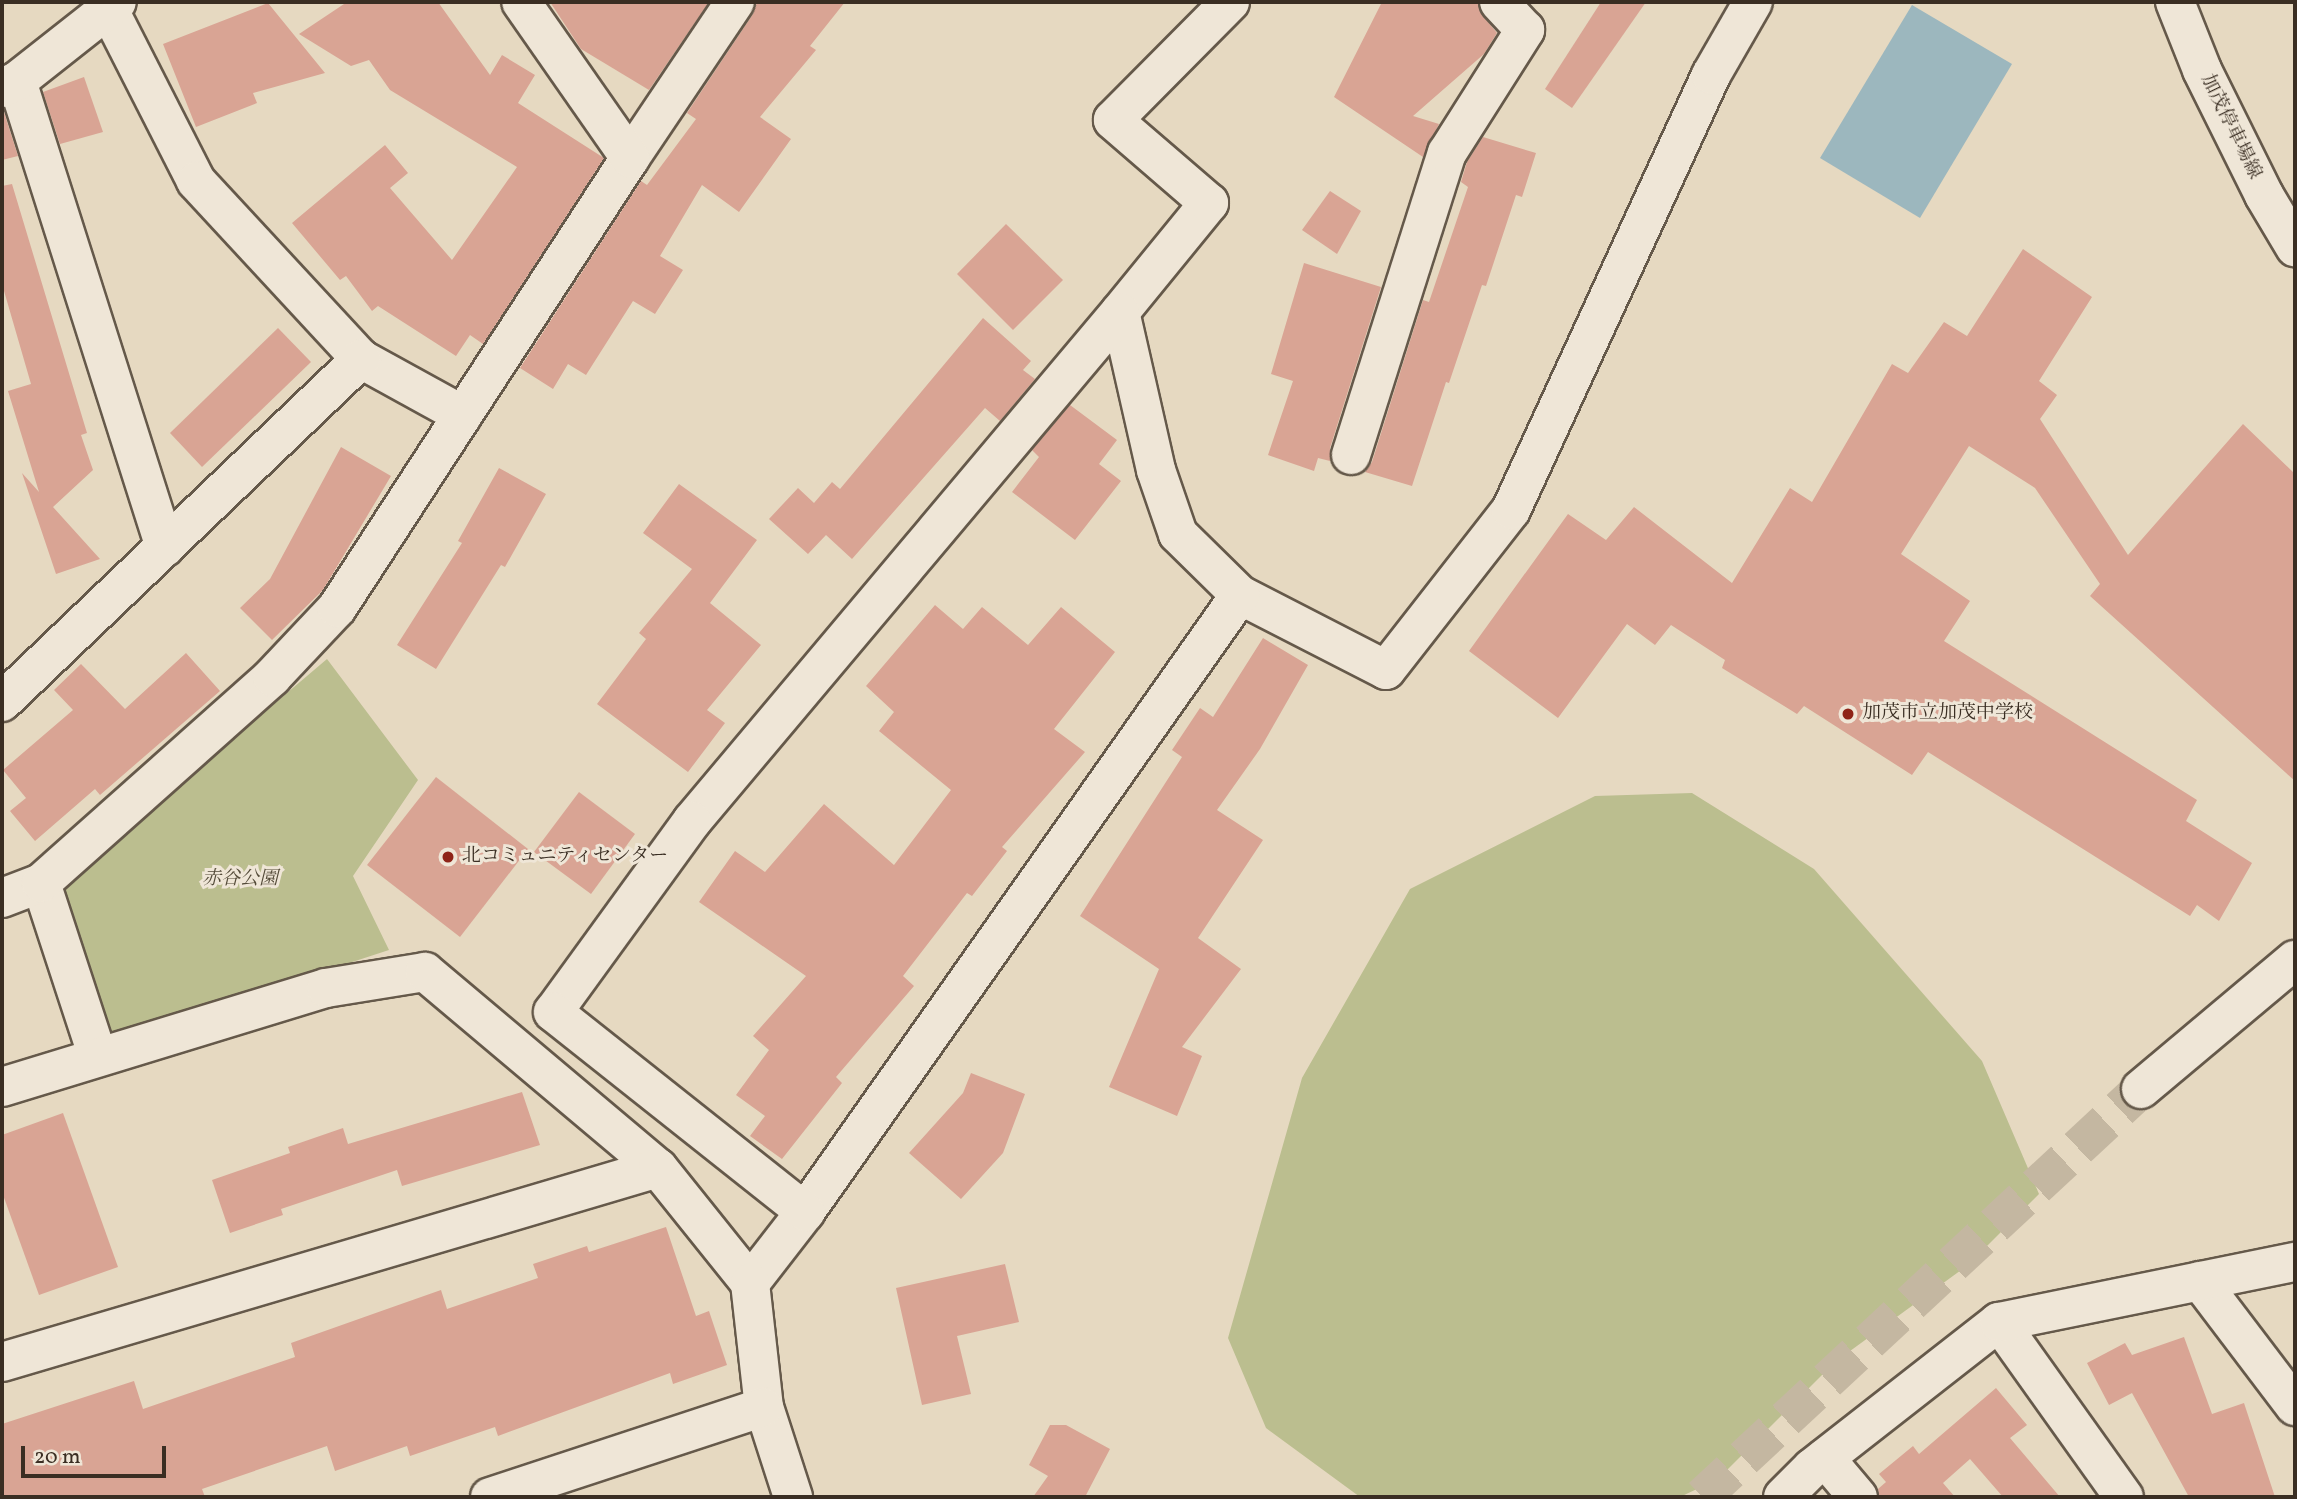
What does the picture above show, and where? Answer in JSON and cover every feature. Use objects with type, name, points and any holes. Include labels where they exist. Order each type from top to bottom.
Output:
[{"type":"street","points":[[521,2],[630,158]]},
{"type":"street","points":[[2,898],[41,883],[272,677],[337,608],[630,158],[735,2]]},
{"type":"street","points":[[806,1212],[553,1012],[692,821],[1209,203],[1112,120],[1230,2]]},
{"type":"street","points":[[1351,455],[1447,153],[1525,30],[1499,2]]},
{"type":"street","points":[[1120,312],[1156,470],[1178,534],[1241,596],[1386,670],[1511,510],[1711,75],[1753,2]]},
{"type":"street","name":"加茂停車場線","points":[[2175,2],[2227,120],[2295,247]]},
{"type":"street","points":[[165,547],[10,85],[113,5],[196,181],[361,359],[463,415]]},
{"type":"street","points":[[2,702],[361,359]]},
{"type":"street","points":[[750,1283],[806,1212],[1241,596]]},
{"type":"street","points":[[41,883],[98,1057]]},
{"type":"street","points":[[2141,1090],[2295,960]]},
{"type":"street","points":[[2,1087],[326,988],[425,972],[658,1168],[750,1283],[764,1407],[793,1497]]},
{"type":"street","points":[[2,1362],[658,1168]]},
{"type":"street","points":[[1783,1497],[1825,1458],[1999,1322],[2295,1262]]},
{"type":"street","points":[[2200,1281],[2295,1406]]},
{"type":"street","points":[[1999,1322],[2124,1497]]},
{"type":"street","points":[[490,1497],[764,1407]]},
{"type":"street","points":[[1825,1458],[1858,1497]]},
{"type":"green space","name":"赤谷公園","points":[[327,659],[418,780],[353,876],[389,950],[109,1041],[57,888]]},
{"type":"green space","points":[[1692,793],[1814,869],[1982,1061],[2039,1194],[1968,1265],[1835,1362],[1718,1479],[1680,1497],[1360,1497],[1266,1428],[1228,1338],[1302,1078],[1410,889],[1595,796]]},
{"type":"water","points":[[1912,5],[2012,64],[1920,218],[1820,158]]},
{"type":"building","points":[[347,2],[438,2],[490,75],[502,55],[535,75],[518,103],[604,158],[483,344],[470,335],[456,356],[378,306],[372,311],[346,276],[340,280],[292,223],[385,145],[408,173],[390,188],[452,260],[517,167],[390,90],[369,60],[351,66],[299,34]]},
{"type":"building","points":[[550,2],[709,2],[649,90],[581,49]]},
{"type":"building","points":[[757,2],[845,2],[810,46],[816,50],[760,117],[791,139],[739,212],[702,185],[660,256],[683,270],[655,314],[633,301],[586,375],[568,364],[553,389],[520,368],[641,181],[647,185],[696,119],[687,113],[753,14]]},
{"type":"building","points":[[1382,2],[1478,2],[1483,16],[1497,33],[1484,54],[1413,116],[1439,124],[1423,157],[1334,97]]},
{"type":"building","points":[[1601,2],[1646,2],[1572,108],[1545,89]]},
{"type":"building","points":[[268,3],[325,73],[253,93],[257,103],[196,127],[163,44]]},
{"type":"building","points":[[84,77],[103,132],[60,144],[43,92]]},
{"type":"building","points":[[2,110],[18,156],[2,160]]},
{"type":"building","points":[[1483,137],[1536,153],[1522,197],[1516,195],[1486,286],[1482,285],[1412,486],[1365,472],[1372,462],[1423,300],[1429,302],[1468,187],[1461,182],[1467,162]]},
{"type":"building","points":[[12,184],[87,433],[81,435],[93,470],[53,507],[100,559],[56,574],[22,473],[39,492],[8,391],[31,384],[2,284],[2,186]]},
{"type":"building","points":[[1330,191],[1361,211],[1337,254],[1302,230]]},
{"type":"building","points":[[1006,224],[1063,280],[1013,330],[957,274]]},
{"type":"building","points":[[2023,249],[2092,297],[2039,381],[2057,395],[2040,419],[2128,555],[2243,424],[2295,474],[2295,781],[2090,596],[2100,584],[2035,488],[1969,446],[1901,554],[1970,601],[1944,641],[2197,800],[2186,821],[2252,863],[2219,921],[2197,905],[2190,916],[1928,752],[1912,775],[1804,706],[1797,714],[1722,668],[1725,660],[1671,625],[1655,645],[1627,624],[1558,718],[1469,651],[1568,514],[1606,540],[1634,507],[1732,583],[1790,488],[1812,502],[1892,364],[1908,373],[1944,322],[1967,336]]},
{"type":"building","points":[[1304,263],[1381,287],[1330,448],[1330,461],[1318,458],[1314,471],[1268,455],[1293,381],[1271,374]]},
{"type":"building","points":[[983,318],[1031,361],[1023,370],[1035,379],[1000,421],[985,408],[852,559],[826,535],[808,554],[769,519],[798,488],[814,503],[832,482],[840,489]]},
{"type":"building","points":[[278,328],[311,362],[202,467],[170,433]]},
{"type":"building","points":[[1070,405],[1117,440],[1099,464],[1121,481],[1075,540],[1012,492],[1039,457],[1032,450]]},
{"type":"building","points":[[341,447],[391,476],[323,590],[272,640],[240,608],[270,579]]},
{"type":"building","points":[[499,468],[546,494],[505,567],[501,565],[436,669],[397,645],[462,543],[458,541]]},
{"type":"building","points":[[679,484],[757,540],[710,603],[761,645],[707,710],[725,723],[688,772],[597,704],[646,639],[639,633],[692,569],[643,533]]},
{"type":"building","points":[[935,605],[963,629],[982,607],[1028,645],[1061,607],[1115,652],[1054,729],[1085,752],[1002,847],[1007,851],[972,896],[967,893],[903,976],[914,986],[836,1077],[842,1083],[782,1159],[750,1136],[765,1116],[736,1095],[769,1050],[753,1036],[806,976],[699,902],[735,851],[765,872],[824,804],[894,865],[951,790],[879,731],[894,712],[866,686]]},
{"type":"building","points":[[1263,638],[1308,665],[1260,749],[1217,810],[1263,840],[1198,938],[1241,969],[1182,1047],[1202,1056],[1177,1116],[1109,1087],[1159,969],[1080,916],[1182,757],[1172,750],[1200,708],[1213,717]]},
{"type":"building","points":[[186,653],[220,691],[100,795],[95,789],[35,841],[10,811],[26,798],[3,770],[73,710],[54,690],[81,664],[125,709]]},
{"type":"building","name":"北コミュニティセンター","points":[[436,777],[528,849],[460,937],[367,865]]},
{"type":"building","points":[[579,792],[635,834],[591,894],[534,852]]},
{"type":"building","points":[[971,1073],[1025,1094],[1003,1153],[961,1199],[909,1153],[963,1093]]},
{"type":"building","points":[[522,1092],[540,1145],[402,1186],[397,1170],[281,1209],[283,1215],[230,1233],[212,1180],[290,1153],[288,1147],[343,1128],[348,1144]]},
{"type":"building","points":[[63,1113],[118,1267],[39,1295],[2,1192],[2,1135]]},
{"type":"building","points":[[666,1227],[696,1316],[709,1311],[727,1365],[673,1384],[670,1373],[498,1436],[495,1427],[410,1456],[407,1446],[335,1471],[327,1446],[202,1489],[205,1497],[2,1497],[2,1424],[134,1381],[143,1409],[295,1357],[291,1343],[441,1290],[447,1309],[538,1278],[533,1264],[587,1246],[589,1252]]},
{"type":"building","points":[[1005,1264],[1019,1322],[957,1336],[971,1394],[922,1405],[896,1288]]},
{"type":"building","points":[[2184,1337],[2212,1414],[2244,1403],[2275,1497],[2189,1497],[2132,1393],[2109,1405],[2087,1363],[2125,1343],[2132,1355]]},
{"type":"building","points":[[1996,1388],[2027,1425],[2010,1438],[2060,1497],[2003,1497],[1970,1459],[1943,1483],[1955,1497],[1879,1497],[1878,1489],[1886,1482],[1879,1474],[1913,1446],[1919,1454]]},
{"type":"building","points":[[1050,1425],[1066,1425],[1110,1449],[1085,1497],[1033,1497],[1048,1476],[1029,1465]]},
{"type":"tunnel","points":[[1702,1497],[2141,1089]]},
{"type":"place","name":"加茂市立加茂中学校","points":[[1848,714]]},
{"type":"place","name":"北コミュニティセンター","points":[[448,857]]}]
